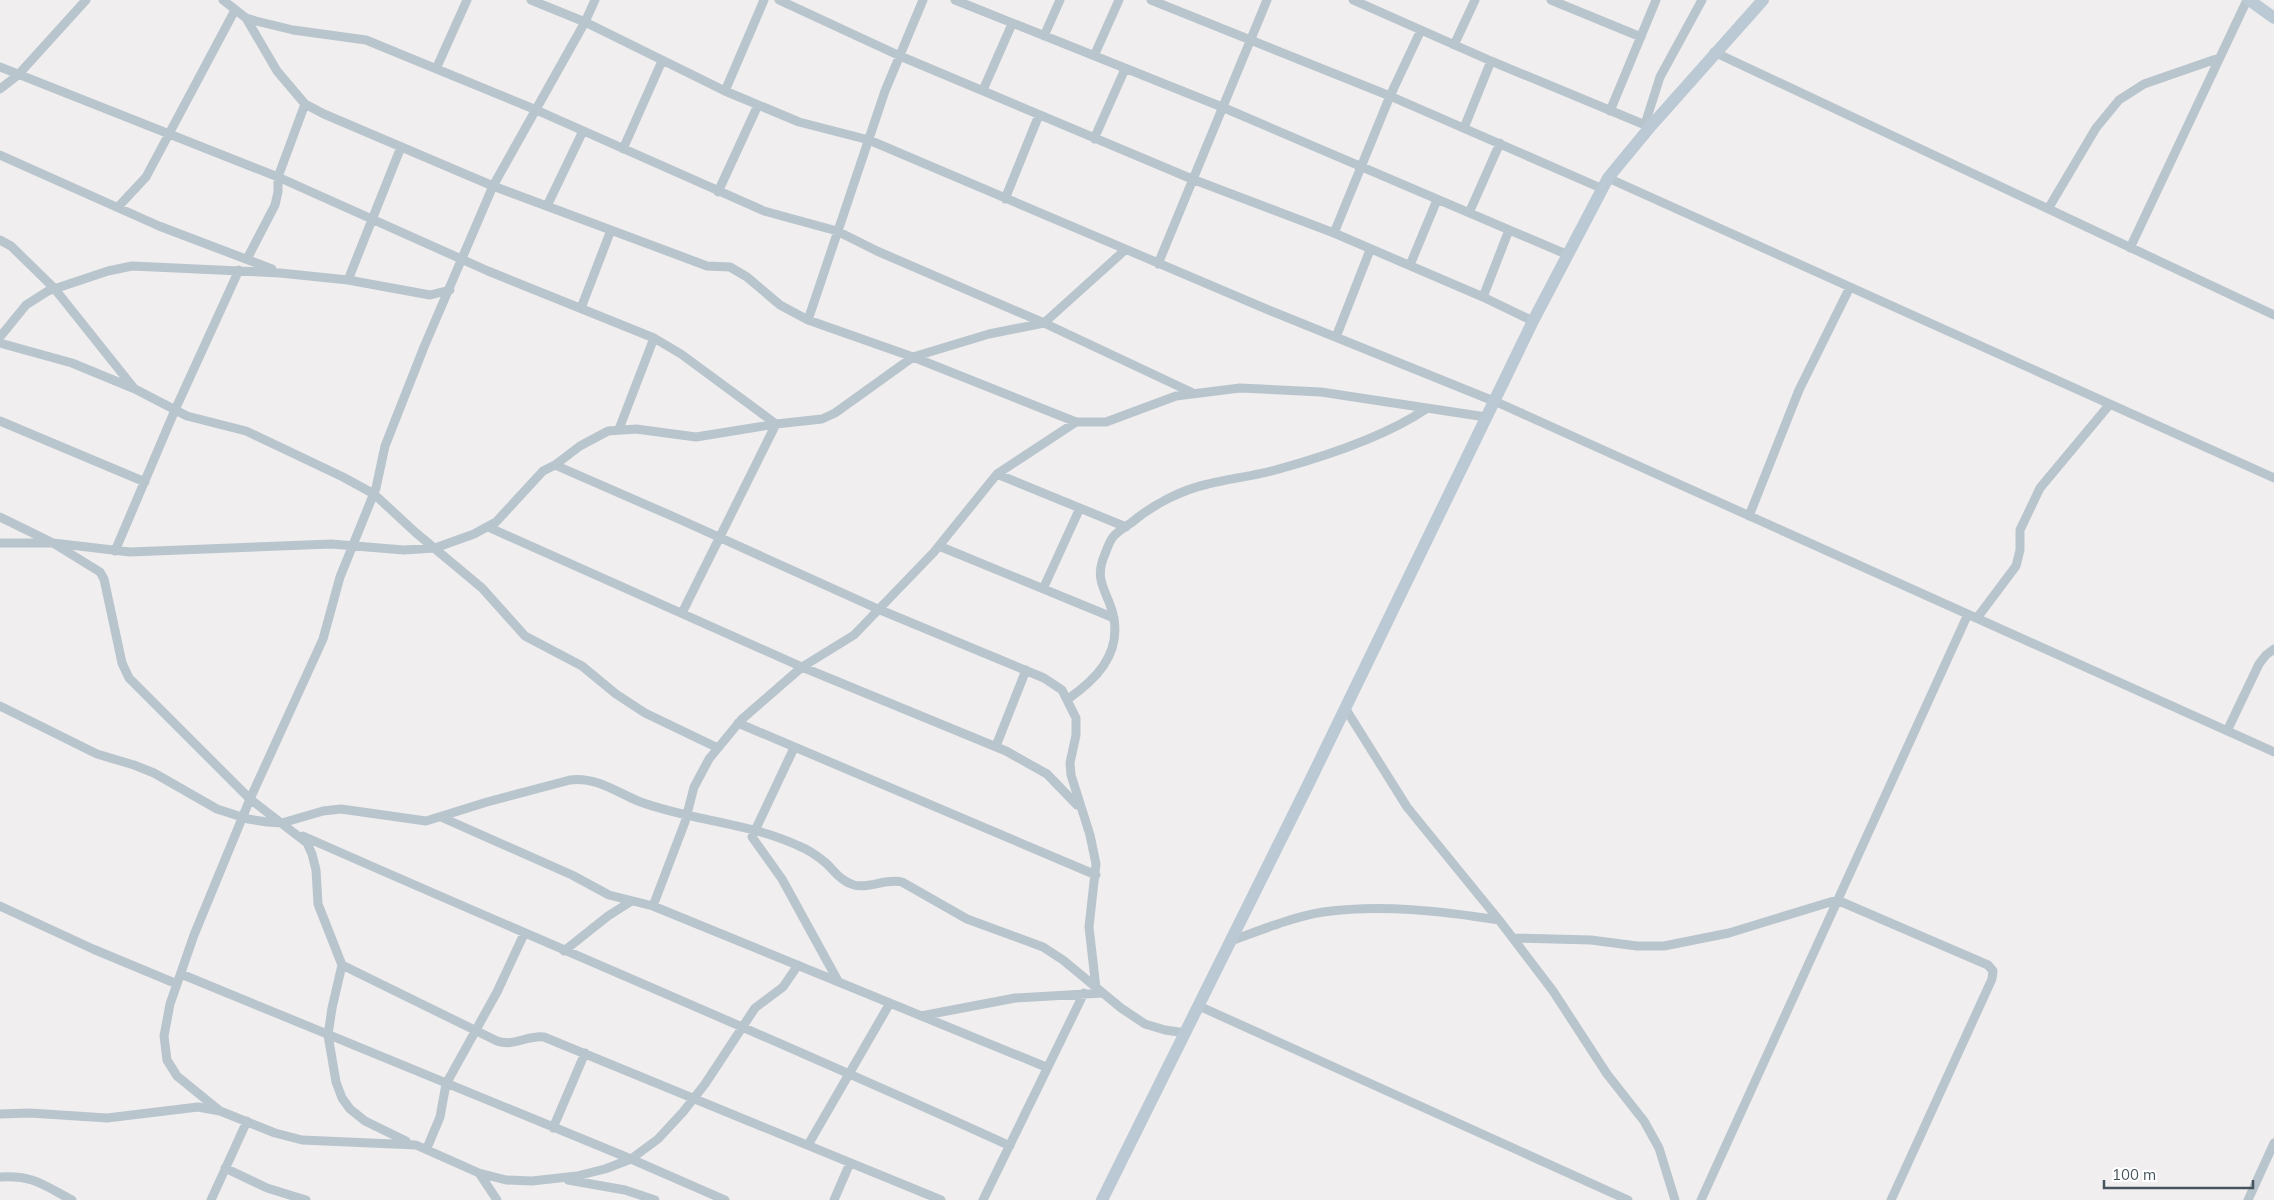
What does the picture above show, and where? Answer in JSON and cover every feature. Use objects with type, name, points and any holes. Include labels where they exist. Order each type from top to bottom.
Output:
[{"type":"street","points":[[0,89],[18,75],[86,0]]},
{"type":"street","points":[[223,0],[246,18],[293,30],[366,40],[534,109],[764,211],[837,231],[878,251],[1044,323],[1194,393]]},
{"type":"street","points":[[436,69],[467,0]]},
{"type":"street","points":[[531,0],[585,22],[662,61],[758,105],[799,122],[869,140],[1158,264],[1494,402],[2274,752]]},
{"type":"street","points":[[220,1111],[177,1076],[167,1060],[164,1036],[180,974],[250,799],[323,639],[340,577],[374,494],[385,446],[424,347],[493,186],[534,109],[585,22],[595,0]]},
{"type":"street","points":[[725,91],[764,0]]},
{"type":"street","points":[[779,0],[900,56],[1094,139],[1192,179],[1334,233],[1483,297],[1533,321]]},
{"type":"street","points":[[808,320],[885,91],[923,0]]},
{"type":"street","points":[[955,0],[1222,108],[1568,255]]},
{"type":"street","points":[[1044,36],[1060,0]]},
{"type":"street","points":[[1094,56],[1119,0]]},
{"type":"street","points":[[1151,0],[1251,39],[1500,143],[1606,184],[1850,287],[2274,478]]},
{"type":"street","points":[[1158,264],[1267,0]]},
{"type":"street","points":[[1353,0],[1454,45],[1647,126]]},
{"type":"street","points":[[1454,45],[1475,0]]},
{"type":"street","points":[[1551,0],[1641,37]]},
{"type":"street","points":[[1610,111],[1656,0]]},
{"type":"street","points":[[1647,126],[1660,77],[1702,0]]},
{"type":"street","points":[[1102,1200],[1186,1033],[1533,321],[1606,184],[1647,126],[1763,0]]},
{"type":"street","points":[[2130,248],[2248,0],[2274,18]]},
{"type":"street","points":[[118,207],[146,176],[170,135],[235,10]]},
{"type":"street","points":[[246,18],[277,71],[305,104],[324,114],[493,186],[546,206],[708,266],[730,267],[747,277],[780,305],[808,320],[913,356],[1076,422],[1106,422],[1176,396],[1240,388],[1321,392],[1486,417]]},
{"type":"street","points":[[983,90],[1012,24]]},
{"type":"street","points":[[1334,233],[1390,96],[1421,30]]},
{"type":"street","points":[[1714,52],[2274,315]]},
{"type":"street","points":[[2048,209],[2096,128],[2119,100],[2144,84],[2219,58]]},
{"type":"street","points":[[623,149],[662,61]]},
{"type":"street","points":[[1464,128],[1492,61]]},
{"type":"street","points":[[0,67],[278,177],[463,259],[654,338],[681,354],[776,424]]},
{"type":"street","points":[[1094,139],[1125,69]]},
{"type":"street","points":[[247,259],[275,205],[278,192],[278,177],[305,104]]},
{"type":"street","points":[[718,192],[758,105]]},
{"type":"street","points":[[1005,199],[1040,115]]},
{"type":"street","points":[[546,206],[582,131]]},
{"type":"street","points":[[1469,213],[1500,143]]},
{"type":"street","points":[[348,280],[401,147]]},
{"type":"street","points":[[0,155],[158,226],[280,273]]},
{"type":"street","points":[[1410,265],[1437,200]]},
{"type":"street","points":[[581,308],[611,230]]},
{"type":"street","points":[[1483,297],[1509,230]]},
{"type":"street","points":[[0,240],[11,246],[54,288],[135,389]]},
{"type":"street","points":[[0,543],[53,544],[115,551],[313,544],[352,545],[404,550],[435,548],[474,534],[496,522],[514,504],[528,485],[543,471],[555,465],[595,437],[619,429],[696,437],[776,424],[822,419],[835,414],[913,356],[989,334],[1044,323],[1125,250]]},
{"type":"street","points":[[1336,337],[1370,250]]},
{"type":"street","points":[[0,337],[26,305],[38,296],[54,288],[108,271],[132,266],[148,265],[180,269],[280,273],[348,280],[416,294],[430,295],[450,290]]},
{"type":"street","points":[[115,551],[175,410],[239,270]]},
{"type":"street","points":[[1748,516],[1799,390],[1850,287]]},
{"type":"street","points":[[619,429],[654,338]]},
{"type":"street","points":[[0,343],[59,358],[135,389],[175,410],[201,420],[246,432],[343,477],[374,494],[482,588],[517,629],[532,641],[582,666],[616,694],[646,713],[718,748]]},
{"type":"street","points":[[1701,1200],[1838,900],[1972,616],[1982,608],[2005,582],[2016,566],[2020,550],[2020,530],[2040,488],[2110,404]]},
{"type":"street","points":[[1068,699],[1084,688],[1108,661],[1114,641],[1114,618],[1099,578],[1100,564],[1113,537],[1147,510],[1206,484],[1278,470],[1325,455],[1406,422],[1426,409]]},
{"type":"street","points":[[0,421],[145,482]]},
{"type":"street","points":[[653,906],[687,815],[694,787],[705,765],[738,723],[756,705],[802,667],[854,635],[939,546],[998,474],[1076,422]]},
{"type":"street","points":[[682,613],[776,424]]},
{"type":"street","points":[[555,465],[720,537],[878,610],[1026,670],[1055,684],[1068,699],[1076,718],[1070,763],[1071,774],[1094,850],[1096,875],[1089,927],[1100,990]]},
{"type":"street","points":[[998,474],[1126,527]]},
{"type":"street","points":[[1043,590],[1080,508]]},
{"type":"street","points":[[0,516],[100,572],[104,579],[122,663],[129,678],[250,799],[307,843],[316,870],[318,904],[342,964],[328,1035],[336,1082],[342,1098],[350,1110],[371,1124],[411,1144]]},
{"type":"street","points":[[488,526],[802,667],[1020,757],[1047,774],[1082,811]]},
{"type":"street","points":[[939,546],[1114,618]]},
{"type":"street","points":[[2227,730],[2259,664],[2266,654],[2274,650]]},
{"type":"street","points":[[996,746],[1026,670]]},
{"type":"street","points":[[0,706],[73,744],[97,754],[134,765],[154,774],[205,803],[243,818],[282,823],[324,811],[341,809],[419,821],[441,817],[487,802],[577,779],[600,784],[650,805],[784,840],[808,850],[820,858],[837,875],[854,885],[862,886],[894,880],[902,882],[967,919],[1043,947],[1063,960],[1145,1024],[1165,1030],[1186,1033]]},
{"type":"street","points":[[1345,708],[1403,802],[1514,938],[1553,991],[1607,1074],[1651,1134],[1662,1158],[1675,1200]]},
{"type":"street","points":[[738,723],[1096,875]]},
{"type":"street","points":[[794,748],[754,831],[752,839],[782,879],[838,981]]},
{"type":"street","points":[[441,817],[572,875],[609,895],[630,902],[653,906],[890,1002],[1046,1068]]},
{"type":"street","points":[[296,833],[524,934],[849,1073],[1010,1146]]},
{"type":"street","points":[[1514,938],[1591,940],[1637,946],[1664,946],[1729,933],[1838,900],[1988,965],[1993,971],[1992,979],[1891,1200]]},
{"type":"street","points":[[564,951],[608,916],[630,902]]},
{"type":"street","points":[[0,906],[92,950],[177,984]]},
{"type":"street","points":[[1231,941],[1293,920],[1322,913],[1351,910],[1437,911],[1499,920]]},
{"type":"street","points":[[427,1148],[440,1117],[446,1084],[497,992],[524,934]]},
{"type":"street","points":[[342,964],[497,1041],[509,1044],[529,1037],[544,1037],[695,1097],[941,1200]]},
{"type":"street","points":[[0,1114],[30,1113],[107,1118],[198,1107],[220,1111],[302,1140],[411,1144],[427,1148],[479,1173],[506,1180],[558,1178],[593,1172],[631,1159],[658,1139],[695,1097],[755,1008],[783,988],[798,965]]},
{"type":"street","points":[[180,974],[631,1159],[725,1200]]},
{"type":"street","points":[[921,1016],[993,1001],[1084,994],[1100,990]]},
{"type":"street","points":[[983,1200],[1046,1068],[1084,994]]},
{"type":"street","points":[[808,1145],[890,1002]]},
{"type":"street","points":[[1199,1006],[1628,1200]]},
{"type":"street","points":[[553,1128],[585,1053]]},
{"type":"street","points":[[212,1200],[247,1121]]},
{"type":"street","points":[[2248,1200],[2274,1144]]},
{"type":"street","points":[[834,1200],[850,1163]]},
{"type":"street","points":[[225,1168],[267,1188],[306,1200]]},
{"type":"street","points":[[479,1173],[497,1200]]},
{"type":"street","points":[[0,1177],[23,1176],[31,1178],[72,1200]]},
{"type":"street","points":[[558,1178],[625,1190],[655,1200]]}]
